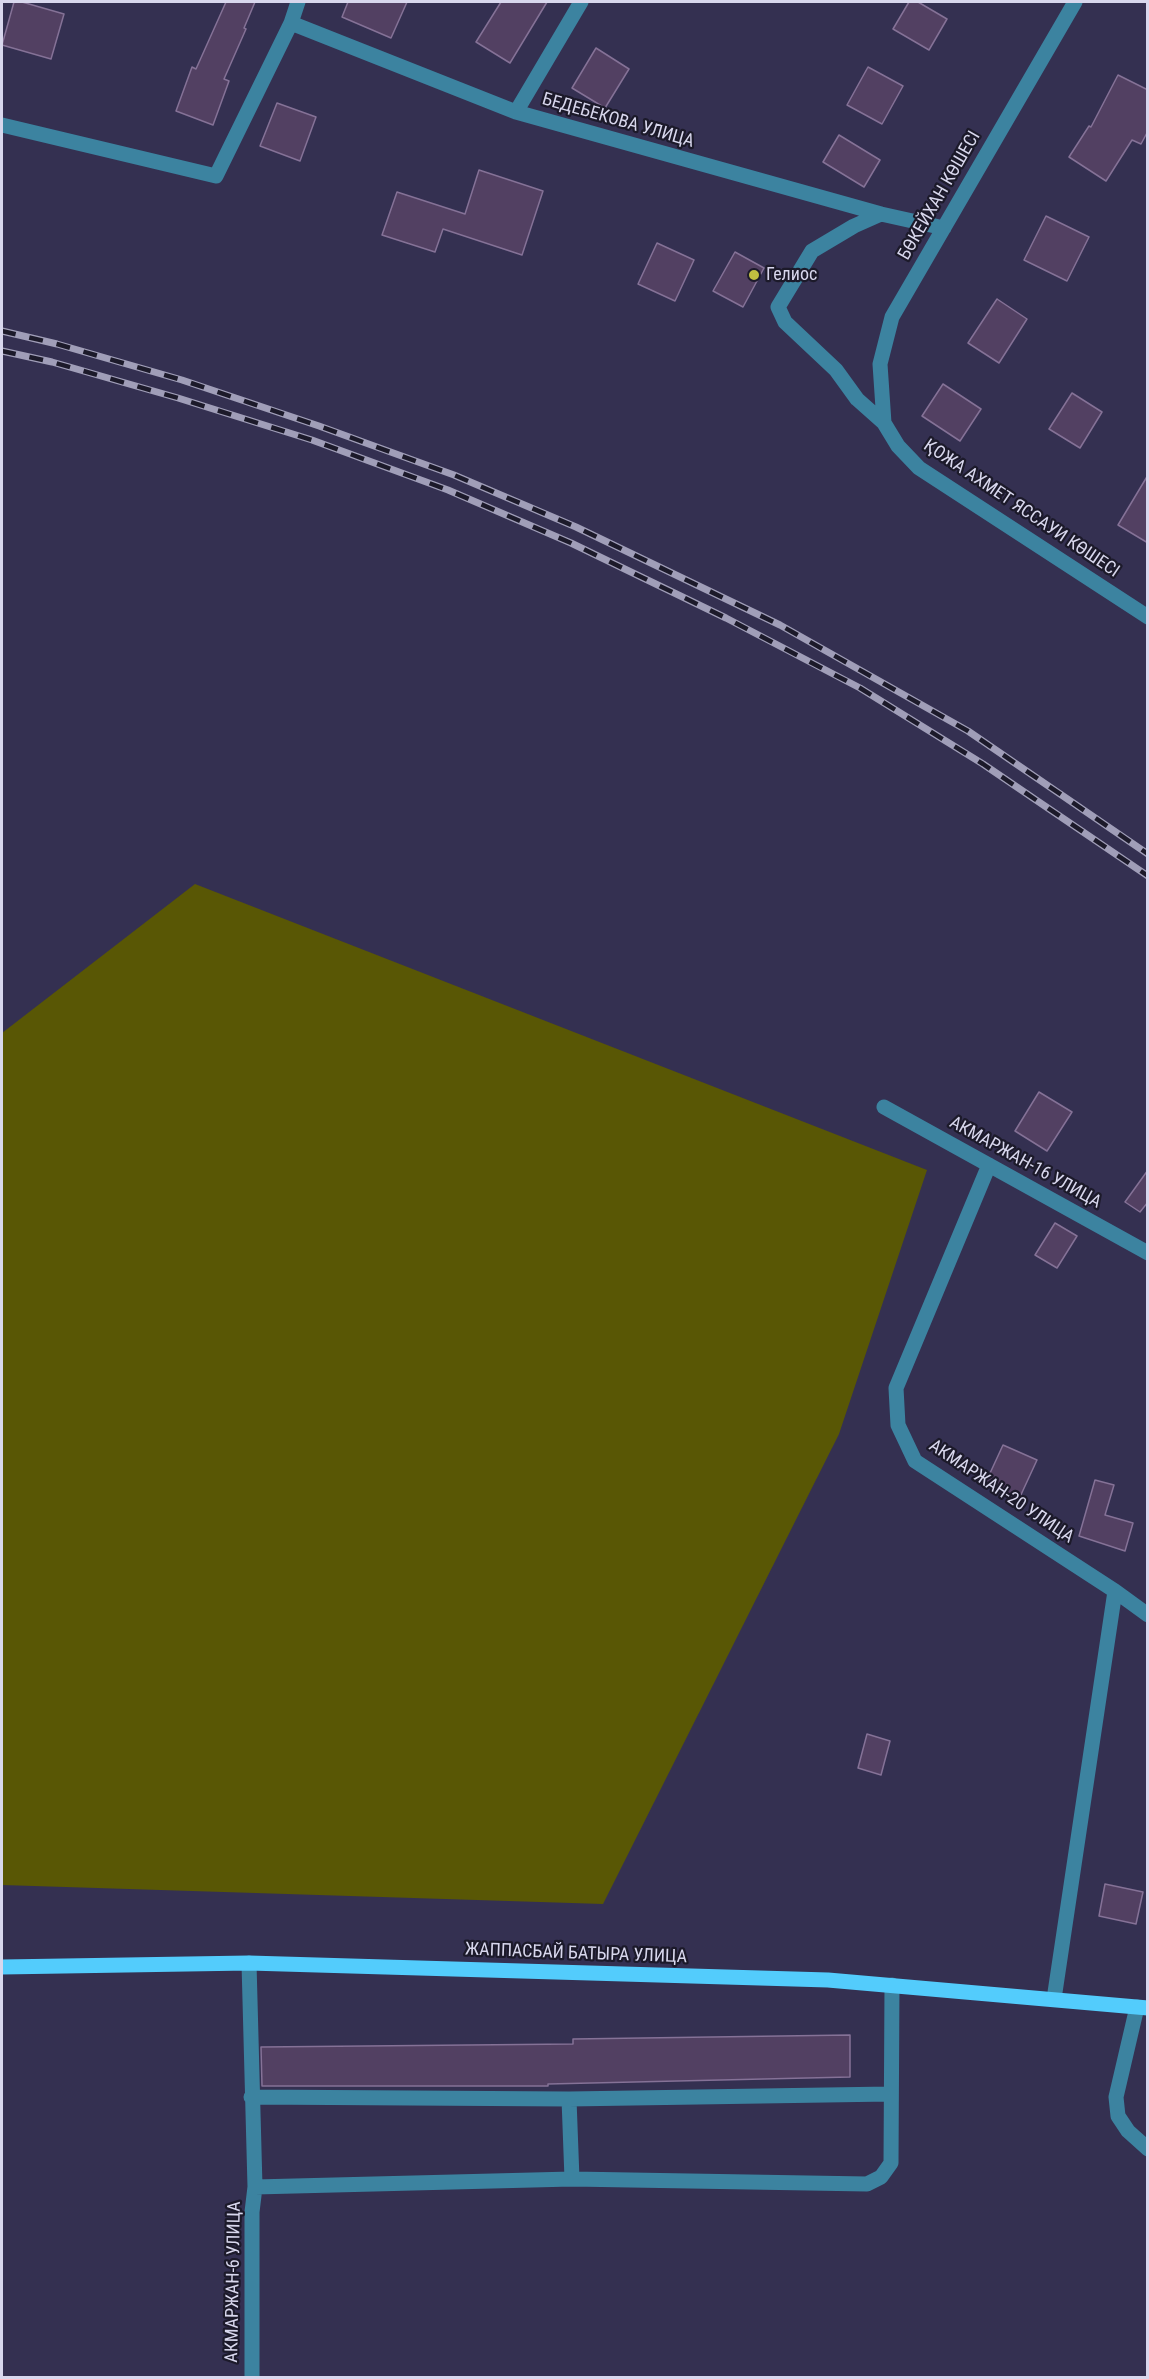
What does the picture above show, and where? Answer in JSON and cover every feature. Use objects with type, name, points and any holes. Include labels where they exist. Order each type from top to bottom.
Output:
[{"type":"main road","name":"ЖАППАСБАЙ БАТЫРА УЛИЦА","points":[[2,1967],[249,1964],[828,1980],[1142,2008]]},
{"type":"street","points":[[2,125],[216,176],[291,23],[298,2]]},
{"type":"street","points":[[516,112],[581,2]]},
{"type":"street","name":"БӨКЕЙХАН КӨШЕСІ","points":[[884,423],[880,364],[892,317],[1075,2]]},
{"type":"street","name":"БЕДЕБЕКОВА УЛИЦА","points":[[291,23],[516,112],[881,214],[944,228]]},
{"type":"street","points":[[881,214],[854,226],[812,251],[778,307],[785,322],[836,370],[857,399],[884,423]]},
{"type":"street","name":"ҚОЖА АХМЕТ ЯССАУИ КӨШЕСІ","points":[[884,423],[898,446],[919,468],[1148,617]]},
{"type":"street","name":"АКМАРЖАН-16 УЛИЦА","points":[[884,1107],[1148,1252]]},
{"type":"street","name":"АКМАРЖАН-20 УЛИЦА","points":[[988,1165],[896,1388],[898,1425],[915,1461],[1115,1591],[1148,1615]]},
{"type":"street","points":[[1054,1999],[1115,1591]]},
{"type":"street","name":"АКМАРЖАН-6 УЛИЦА","points":[[249,1964],[255,2187],[252,2212],[252,2378]]},
{"type":"street","points":[[255,2187],[572,2179],[867,2184],[881,2178],[891,2163],[892,1985]]},
{"type":"street","points":[[1142,2008],[1116,2097],[1118,2116],[1128,2131],[1148,2149]]},
{"type":"street","points":[[251,2097],[569,2099],[890,2094]]},
{"type":"street","points":[[569,2099],[572,2179]]},
{"type":"shaded area","points":[[195,884],[927,1170],[839,1434],[603,1904],[2,1885],[2,1033]]},
{"type":"building","points":[[14,2],[22,2],[64,14],[51,59],[2,45]]},
{"type":"building","points":[[226,2],[255,2],[224,79],[229,81],[213,125],[176,111],[192,67],[196,69]]},
{"type":"building","points":[[348,2],[407,2],[391,38],[342,17]]},
{"type":"building","points":[[501,2],[547,2],[510,63],[476,42]]},
{"type":"building","points":[[909,2],[918,2],[947,19],[929,50],[893,29]]},
{"type":"building","points":[[596,48],[629,69],[605,108],[572,88]]},
{"type":"building","points":[[868,67],[903,86],[882,124],[847,105]]},
{"type":"building","points":[[1118,75],[1148,90],[1148,131],[1141,144],[1132,140],[1106,181],[1069,157],[1089,126],[1091,127]]},
{"type":"building","points":[[277,103],[316,117],[300,161],[260,146]]},
{"type":"building","points":[[839,135],[880,160],[864,187],[823,162]]},
{"type":"building","points":[[479,170],[543,191],[522,255],[443,229],[435,252],[382,235],[397,192],[465,214]]},
{"type":"building","points":[[1046,216],[1089,237],[1067,281],[1024,260]]},
{"type":"building","points":[[657,243],[694,260],[675,301],[638,284]]},
{"type":"building","points":[[735,252],[764,268],[743,307],[713,291]]},
{"type":"building","points":[[997,299],[1027,319],[999,363],[968,343]]},
{"type":"building","points":[[943,384],[981,409],[960,441],[922,416]]},
{"type":"building","points":[[1072,393],[1102,412],[1080,448],[1049,429]]},
{"type":"building","points":[[1148,475],[1148,543],[1118,525]]},
{"type":"building","points":[[1039,1092],[1072,1112],[1047,1151],[1015,1131]]},
{"type":"building","points":[[1148,1170],[1148,1202],[1140,1212],[1125,1202]]},
{"type":"building","points":[[1055,1223],[1077,1236],[1057,1268],[1035,1255]]},
{"type":"building","points":[[1003,1445],[1037,1460],[1019,1499],[985,1484]]},
{"type":"building","points":[[1095,1480],[1114,1485],[1105,1515],[1133,1523],[1125,1551],[1079,1536]]},
{"type":"building","points":[[867,1734],[890,1741],[881,1775],[858,1768]]},
{"type":"building","points":[[1105,1884],[1143,1892],[1136,1924],[1099,1916]]},
{"type":"building","points":[[850,2035],[850,2077],[548,2084],[548,2086],[262,2086],[261,2047],[573,2044],[573,2039]]},
{"type":"railway","points":[[2,331],[57,344],[182,380],[319,426],[454,475],[576,527],[780,625],[968,731],[1148,854]]},
{"type":"railway","points":[[2,351],[52,362],[178,398],[312,440],[448,490],[571,543],[726,618],[860,688],[983,764],[1148,876]]},
{"type":"place","name":"Гелиос","points":[[754,275]]}]
